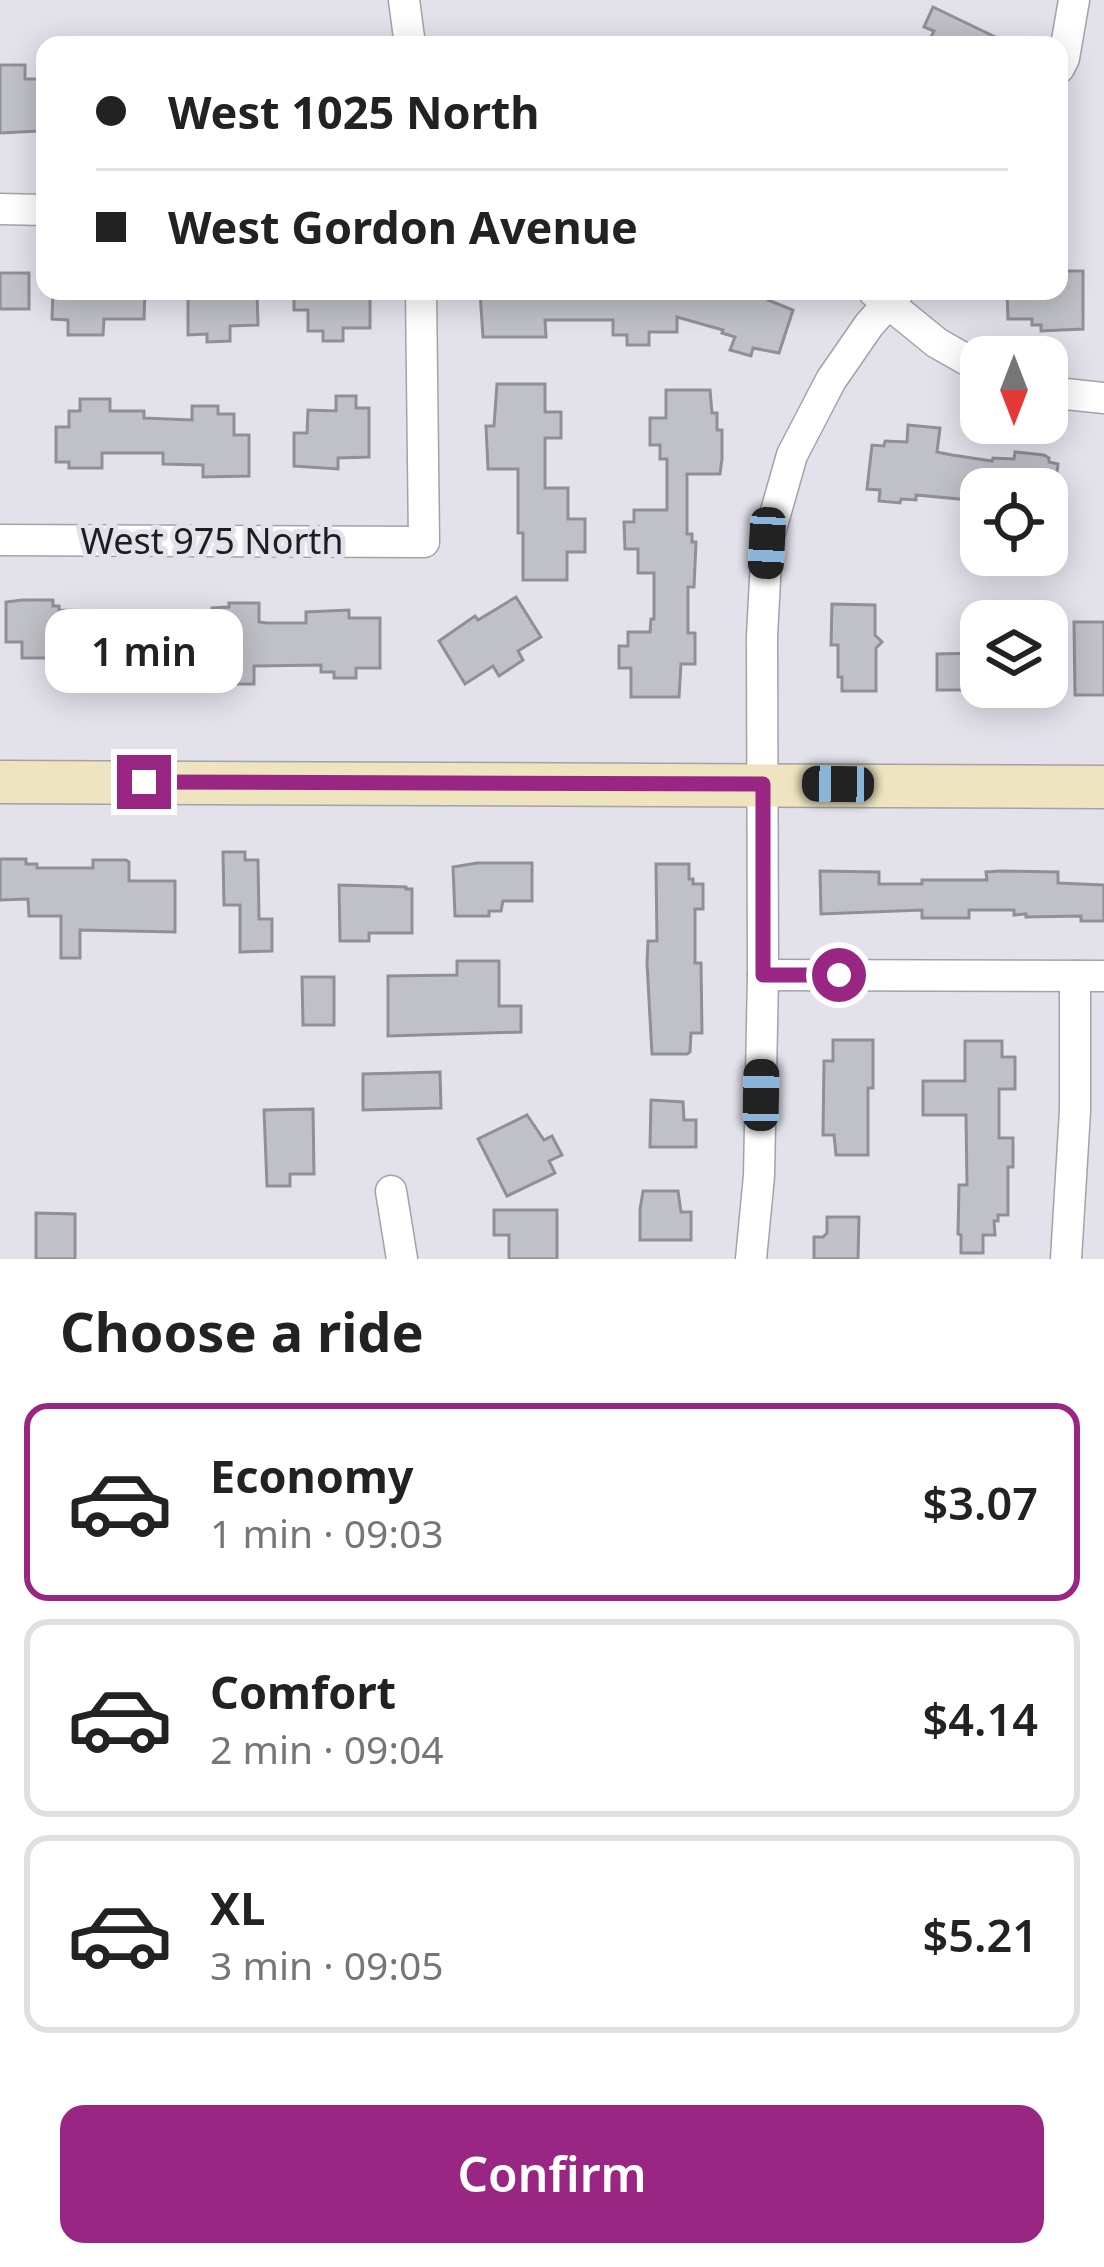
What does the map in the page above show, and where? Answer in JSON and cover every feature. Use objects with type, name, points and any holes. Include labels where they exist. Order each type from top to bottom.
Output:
[{"type":"main road","points":[[0,782],[1104,787]]},
{"type":"street","points":[[404,0],[409,36]]},
{"type":"street","points":[[1068,36],[1074,0]]},
{"type":"street","points":[[0,209],[36,210]]},
{"type":"street","name":"West 975 North","points":[[0,540],[424,542],[421,300]]},
{"type":"street","points":[[751,1259],[759,1176],[762,636],[767,543],[792,455],[831,380],[884,300]]},
{"type":"street","points":[[892,300],[938,343],[960,356]]},
{"type":"street","points":[[1068,394],[1104,398]]},
{"type":"street","points":[[763,975],[1089,976],[1066,1259]]},
{"type":"street","points":[[391,1191],[402,1259]]},
{"type":"building","points":[[933,7],[993,36],[932,36],[934,31],[924,27]]},
{"type":"building","points":[[0,65],[25,65],[25,79],[36,79],[36,131],[0,133]]},
{"type":"building","points":[[1068,271],[1083,271],[1083,329],[1041,331],[1032,319],[1008,319],[1007,300],[1068,300]]},
{"type":"building","points":[[0,273],[29,273],[29,309],[0,309]]},
{"type":"building","points":[[53,300],[145,300],[144,319],[104,319],[103,335],[68,335],[68,320],[52,319]]},
{"type":"building","points":[[188,300],[257,300],[258,325],[230,326],[230,341],[207,342],[207,334],[188,335]]},
{"type":"building","points":[[294,300],[370,300],[370,328],[343,328],[343,341],[323,341],[323,331],[308,331],[308,310],[294,310]]},
{"type":"building","points":[[481,300],[768,300],[793,310],[779,353],[753,348],[751,356],[730,350],[735,337],[723,330],[677,317],[677,332],[649,332],[649,345],[627,345],[627,335],[613,335],[613,320],[545,320],[546,337],[483,337]]},
{"type":"building","points":[[497,384],[545,384],[545,412],[561,412],[561,438],[545,438],[545,488],[568,488],[568,519],[585,519],[585,552],[567,552],[567,580],[523,580],[518,469],[488,469],[486,426],[494,426]]},
{"type":"building","points":[[666,390],[710,390],[717,430],[722,430],[722,459],[720,474],[687,474],[687,534],[696,542],[694,587],[688,587],[688,633],[695,633],[695,664],[681,664],[679,697],[631,697],[631,668],[619,668],[619,646],[628,646],[628,632],[650,632],[654,573],[638,573],[638,549],[625,549],[624,522],[634,522],[634,510],[667,510],[667,459],[660,459],[660,445],[650,445],[650,418],[666,418]]},
{"type":"building","points":[[336,396],[356,396],[356,408],[369,408],[369,457],[338,458],[338,469],[294,466],[294,433],[307,433],[308,410],[336,411]]},
{"type":"building","points":[[80,399],[110,399],[110,411],[144,411],[144,418],[192,420],[192,406],[218,406],[218,414],[234,414],[234,435],[249,435],[249,476],[203,477],[203,465],[163,464],[163,453],[102,453],[102,468],[69,468],[69,462],[56,462],[56,427],[69,427],[69,411],[80,411]]},
{"type":"building","points":[[908,425],[940,428],[937,452],[992,461],[1014,459],[1015,452],[1044,455],[1058,468],[960,468],[960,499],[916,495],[916,500],[901,499],[900,503],[879,501],[880,490],[867,489],[872,445],[907,442]]},
{"type":"building","points":[[516,597],[541,637],[518,651],[523,660],[499,676],[493,666],[465,684],[439,641],[475,616],[478,620]]},
{"type":"building","points":[[53,600],[59,610],[141,612],[141,620],[212,620],[212,608],[229,607],[229,603],[259,603],[259,622],[267,623],[306,623],[306,612],[349,610],[349,618],[380,618],[380,668],[356,668],[356,678],[334,678],[334,672],[321,672],[321,665],[254,666],[254,684],[230,684],[230,644],[177,644],[177,658],[171,666],[142,666],[142,682],[117,682],[117,676],[62,676],[62,658],[22,658],[22,642],[6,642],[6,602]]},
{"type":"building","points":[[832,604],[875,605],[875,635],[882,642],[876,648],[876,691],[842,691],[838,645],[831,645]]},
{"type":"building","points":[[1074,622],[1104,622],[1104,695],[1075,695]]},
{"type":"building","points":[[960,653],[960,690],[937,690],[937,654]]},
{"type":"building","points":[[223,852],[245,852],[245,860],[258,860],[259,919],[272,919],[272,951],[240,952],[240,905],[224,905]]},
{"type":"building","points":[[0,859],[26,859],[26,864],[37,864],[37,868],[93,868],[93,860],[126,860],[129,881],[175,881],[175,932],[80,930],[80,958],[61,958],[61,916],[29,916],[28,899],[0,900]]},
{"type":"building","points":[[532,863],[532,901],[503,901],[501,911],[489,911],[489,916],[455,916],[453,867]]},
{"type":"building","points":[[656,864],[689,864],[689,879],[703,884],[703,909],[695,909],[702,1033],[691,1033],[687,1054],[652,1054],[647,963],[648,941],[657,941]]},
{"type":"building","points":[[820,871],[879,872],[879,884],[987,880],[986,872],[1000,871],[1058,872],[1058,883],[1104,885],[1104,921],[1081,921],[1081,916],[1026,917],[1014,915],[1014,910],[969,910],[969,918],[922,918],[922,910],[821,914]]},
{"type":"building","points":[[339,885],[412,889],[412,933],[369,933],[369,941],[340,941]]},
{"type":"building","points":[[457,961],[499,961],[499,1006],[521,1006],[521,1032],[388,1036],[388,976],[457,975]]},
{"type":"building","points":[[302,977],[334,977],[334,1025],[303,1025]]},
{"type":"building","points":[[833,1040],[873,1040],[868,1155],[836,1155],[834,1135],[823,1135],[824,1061],[833,1061]]},
{"type":"building","points":[[965,1041],[1002,1041],[1002,1057],[1015,1057],[1015,1089],[999,1089],[999,1138],[1013,1138],[1008,1215],[998,1215],[994,1221],[995,1235],[983,1235],[983,1253],[961,1253],[958,1234],[959,1185],[967,1185],[966,1115],[923,1115],[923,1081],[965,1081]]},
{"type":"building","points":[[440,1072],[441,1108],[363,1110],[363,1074]]},
{"type":"building","points":[[651,1100],[683,1102],[684,1120],[696,1120],[696,1147],[650,1147]]},
{"type":"building","points":[[313,1109],[314,1174],[290,1174],[290,1186],[267,1186],[264,1110]]},
{"type":"building","points":[[527,1115],[544,1140],[552,1136],[562,1155],[549,1161],[555,1173],[507,1196],[478,1139]]},
{"type":"building","points":[[643,1191],[678,1191],[681,1212],[691,1212],[691,1240],[640,1240]]},
{"type":"building","points":[[494,1210],[557,1210],[557,1259],[509,1259],[509,1235],[494,1235]]},
{"type":"building","points":[[36,1213],[75,1214],[75,1259],[36,1259]]},
{"type":"building","points":[[827,1217],[859,1217],[858,1259],[814,1259],[814,1237],[827,1233]]},
{"type":"route","points":[[144,782],[763,784],[763,975],[839,975]]}]
